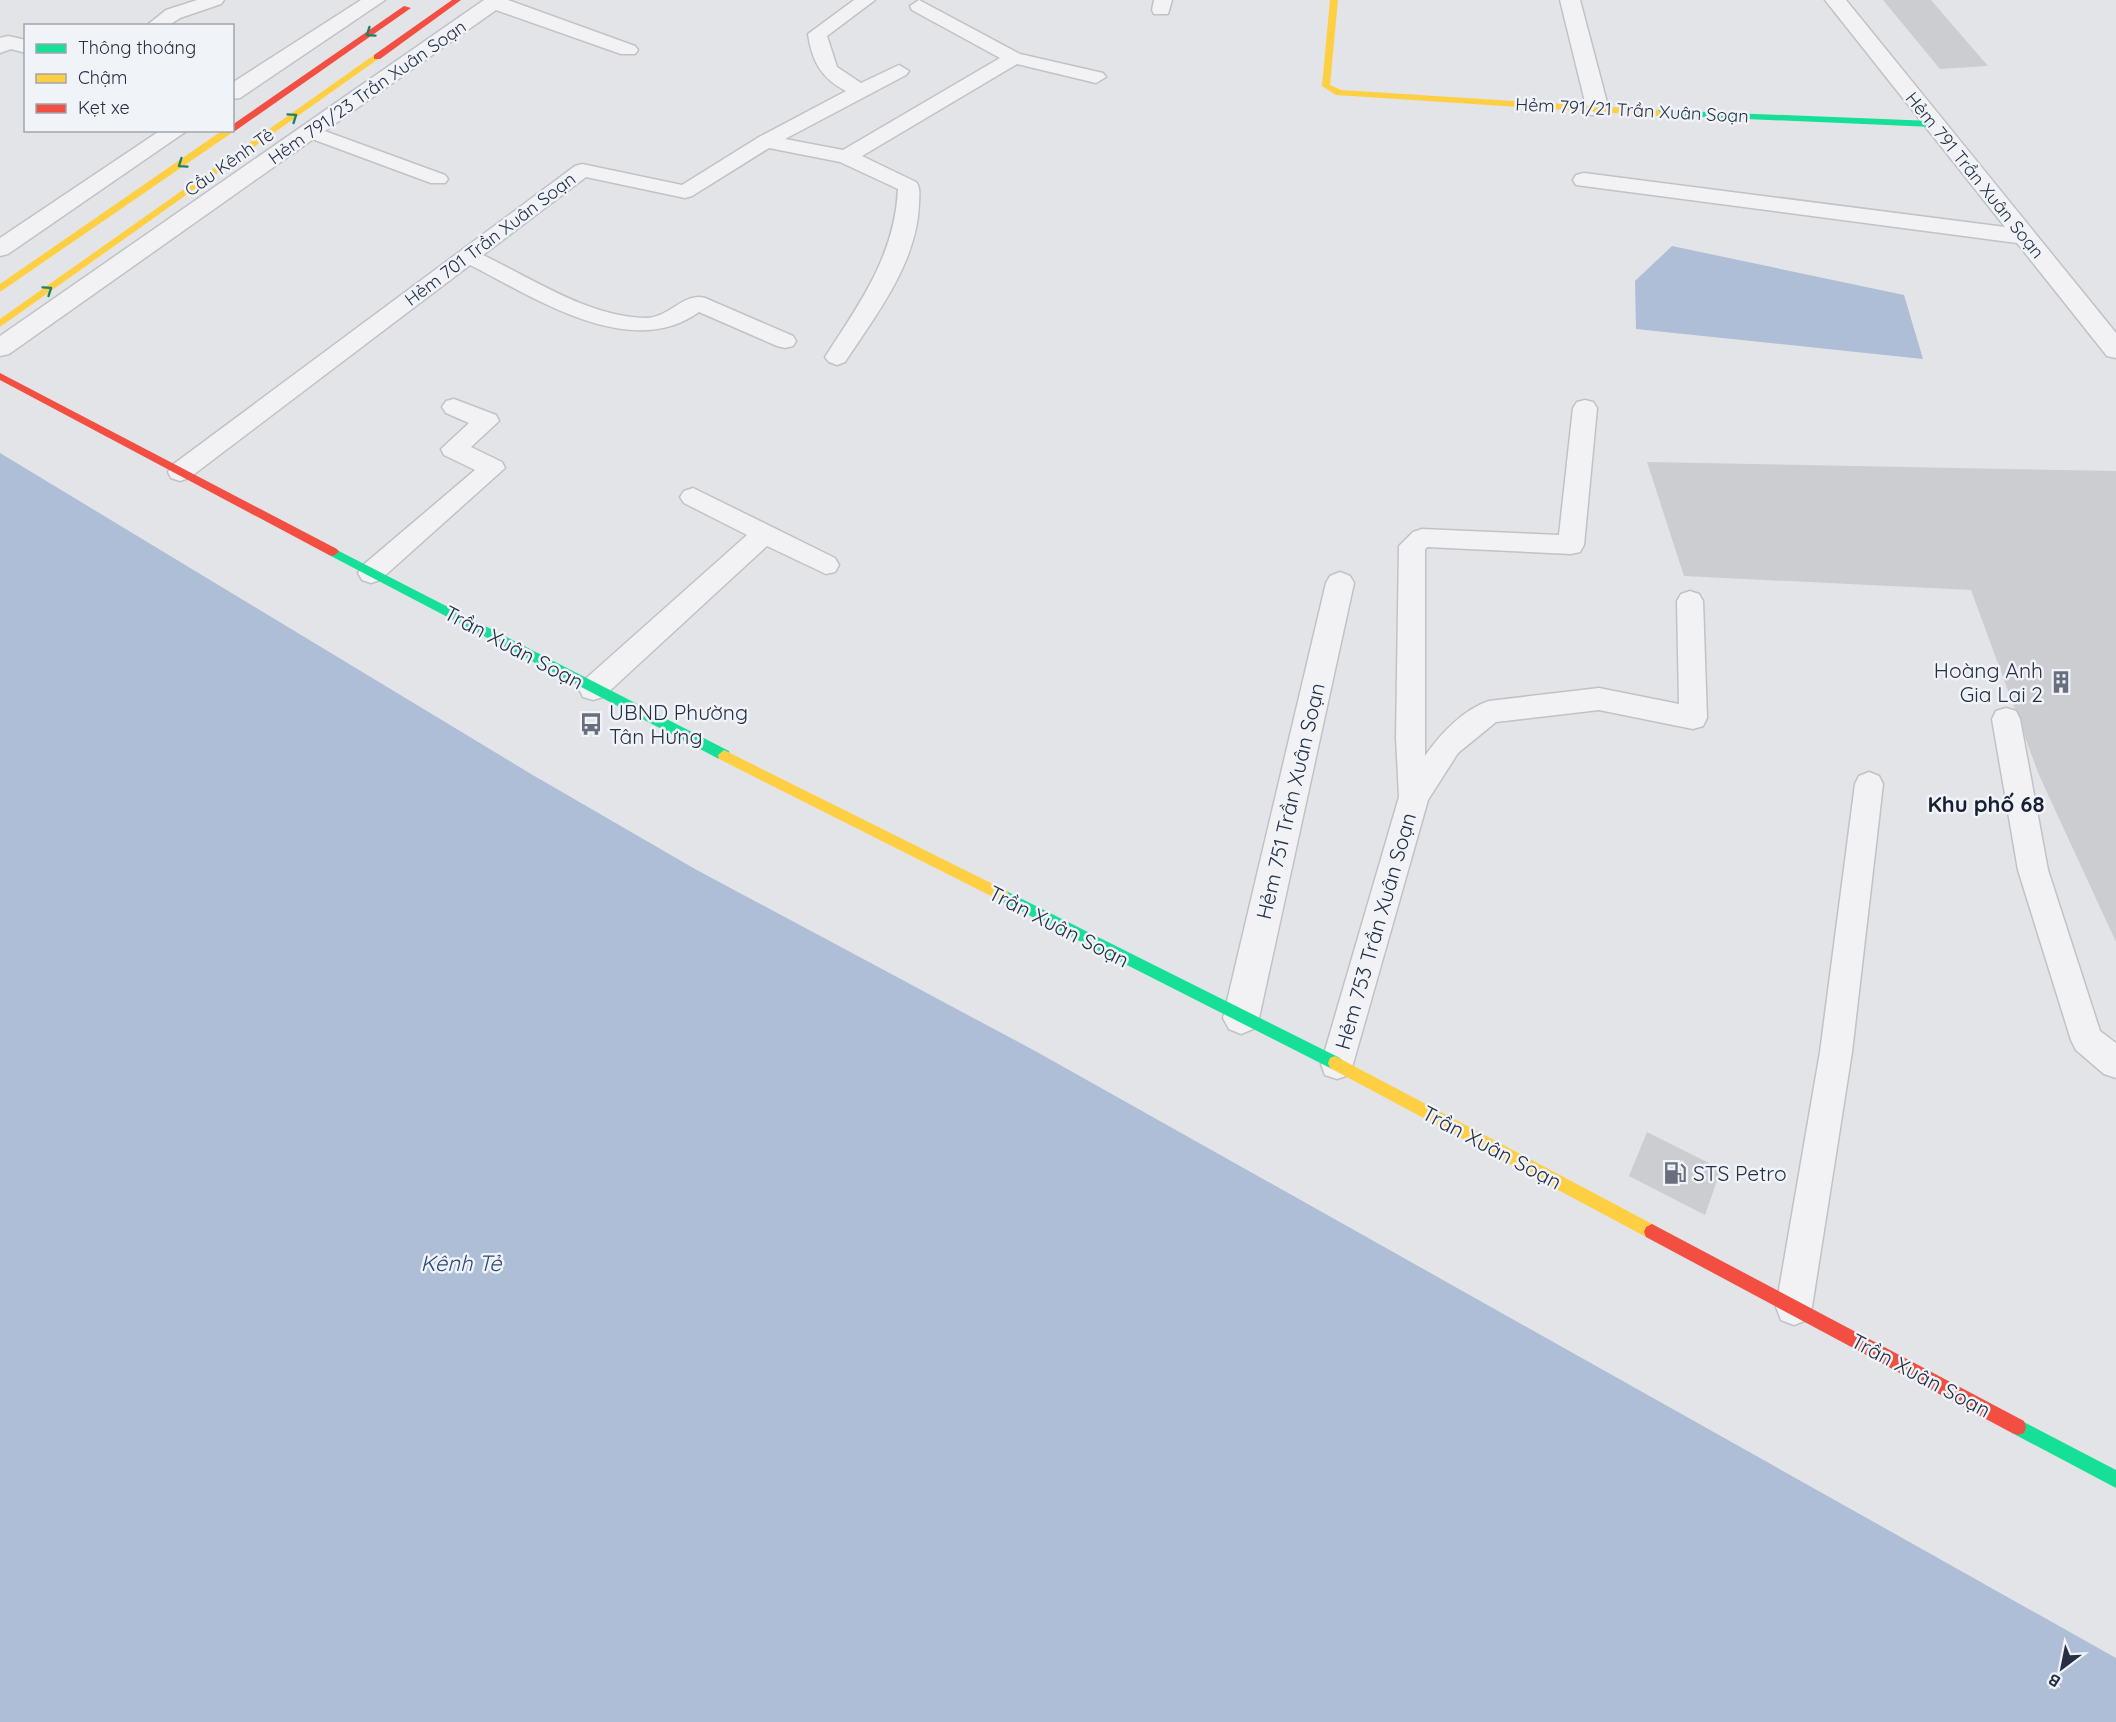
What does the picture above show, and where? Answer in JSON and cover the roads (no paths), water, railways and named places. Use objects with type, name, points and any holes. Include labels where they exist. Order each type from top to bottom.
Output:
[{"type":"main road","name":"Cầu Kênh Tẻ","points":[[234,128],[419,0]]},
{"type":"main road","name":"Cầu Kênh Tẻ","points":[[0,324],[458,0]]},
{"type":"main road","name":"Hẻm 791/21 Trần Xuân Soạn","points":[[1334,0],[1326,86],[1333,91],[1598,110],[1932,124]]},
{"type":"main road","name":"Cầu Kênh Tẻ","points":[[0,289],[228,132]]},
{"type":"main road","name":"Trần Xuân Soạn","points":[[0,376],[593,689],[1241,1018],[1337,1064],[2116,1479]]},
{"type":"street","points":[[234,92],[375,0]]},
{"type":"street","points":[[1570,0],[1598,110]]},
{"type":"street","name":"Hẻm 791 Trần Xuân Soạn","points":[[1835,0],[1932,124],[2116,350]]},
{"type":"street","points":[[495,1],[628,50]]},
{"type":"street","name":"Hẻm 791/23 Trần Xuân Soạn","points":[[0,348],[495,1]]},
{"type":"street","points":[[0,47],[9,42],[24,46]]},
{"type":"street","points":[[0,249],[174,132]]},
{"type":"street","points":[[1584,180],[2026,237]]},
{"type":"street","name":"Hẻm 751 Trần Xuân Soạn","points":[[1241,1018],[1340,583]]},
{"type":"lane","points":[[156,24],[166,9],[215,0]]},
{"type":"lane","points":[[862,91],[836,79],[821,58],[817,34],[866,0]]},
{"type":"lane","points":[[919,6],[1014,58],[1096,77]]},
{"type":"lane","points":[[846,157],[1014,58]]},
{"type":"lane","name":"Hẻm 701 Trần Xuân Soạn","points":[[180,472],[582,170],[685,192],[766,141],[899,71]]},
{"type":"lane","points":[[311,132],[438,179]]},
{"type":"lane","points":[[766,141],[846,157],[909,186],[910,201],[903,243],[895,265],[837,357]]},
{"type":"lane","points":[[468,256],[580,308],[626,324],[648,325],[668,322],[698,303],[785,341]]},
{"type":"lane","points":[[371,573],[493,468],[453,449],[487,421],[454,407]]},
{"type":"lane","name":"Hẻm 753 Trần Xuân Soạn","points":[[1414,797],[1410,738],[1412,546],[1422,538],[1571,545],[1585,408]]},
{"type":"lane","points":[[693,497],[826,565]]},
{"type":"lane","points":[[593,689],[765,533]]},
{"type":"lane","name":"Hẻm 753 Trần Xuân Soạn","points":[[1337,1064],[1414,797],[1449,745],[1488,712],[1599,699],[1693,718],[1690,601]]},
{"type":"lane","points":[[2006,719],[2033,870],[2087,1040],[2116,1063]]},
{"type":"lane","points":[[1794,1307],[1836,1052],[1869,784]]},
{"type":"water","points":[[1672,246],[1904,295],[1923,359],[1636,329],[1635,281]]},
{"type":"water","name":"Kênh Tẻ","points":[[0,453],[531,774],[695,869],[1037,1052],[2116,1658],[2116,1722],[0,1722]]},
{"type":"place","name":"Hoàng Anh Gia Lai 2","points":[[2061,682]]},
{"type":"place","name":"UBND Phường Tân Hưng","points":[[591,724]]},
{"type":"place","name":"STS Petro","points":[[1675,1173]]},
{"type":"district","name":"Khu phố 68","points":[[1986,804]]}]
